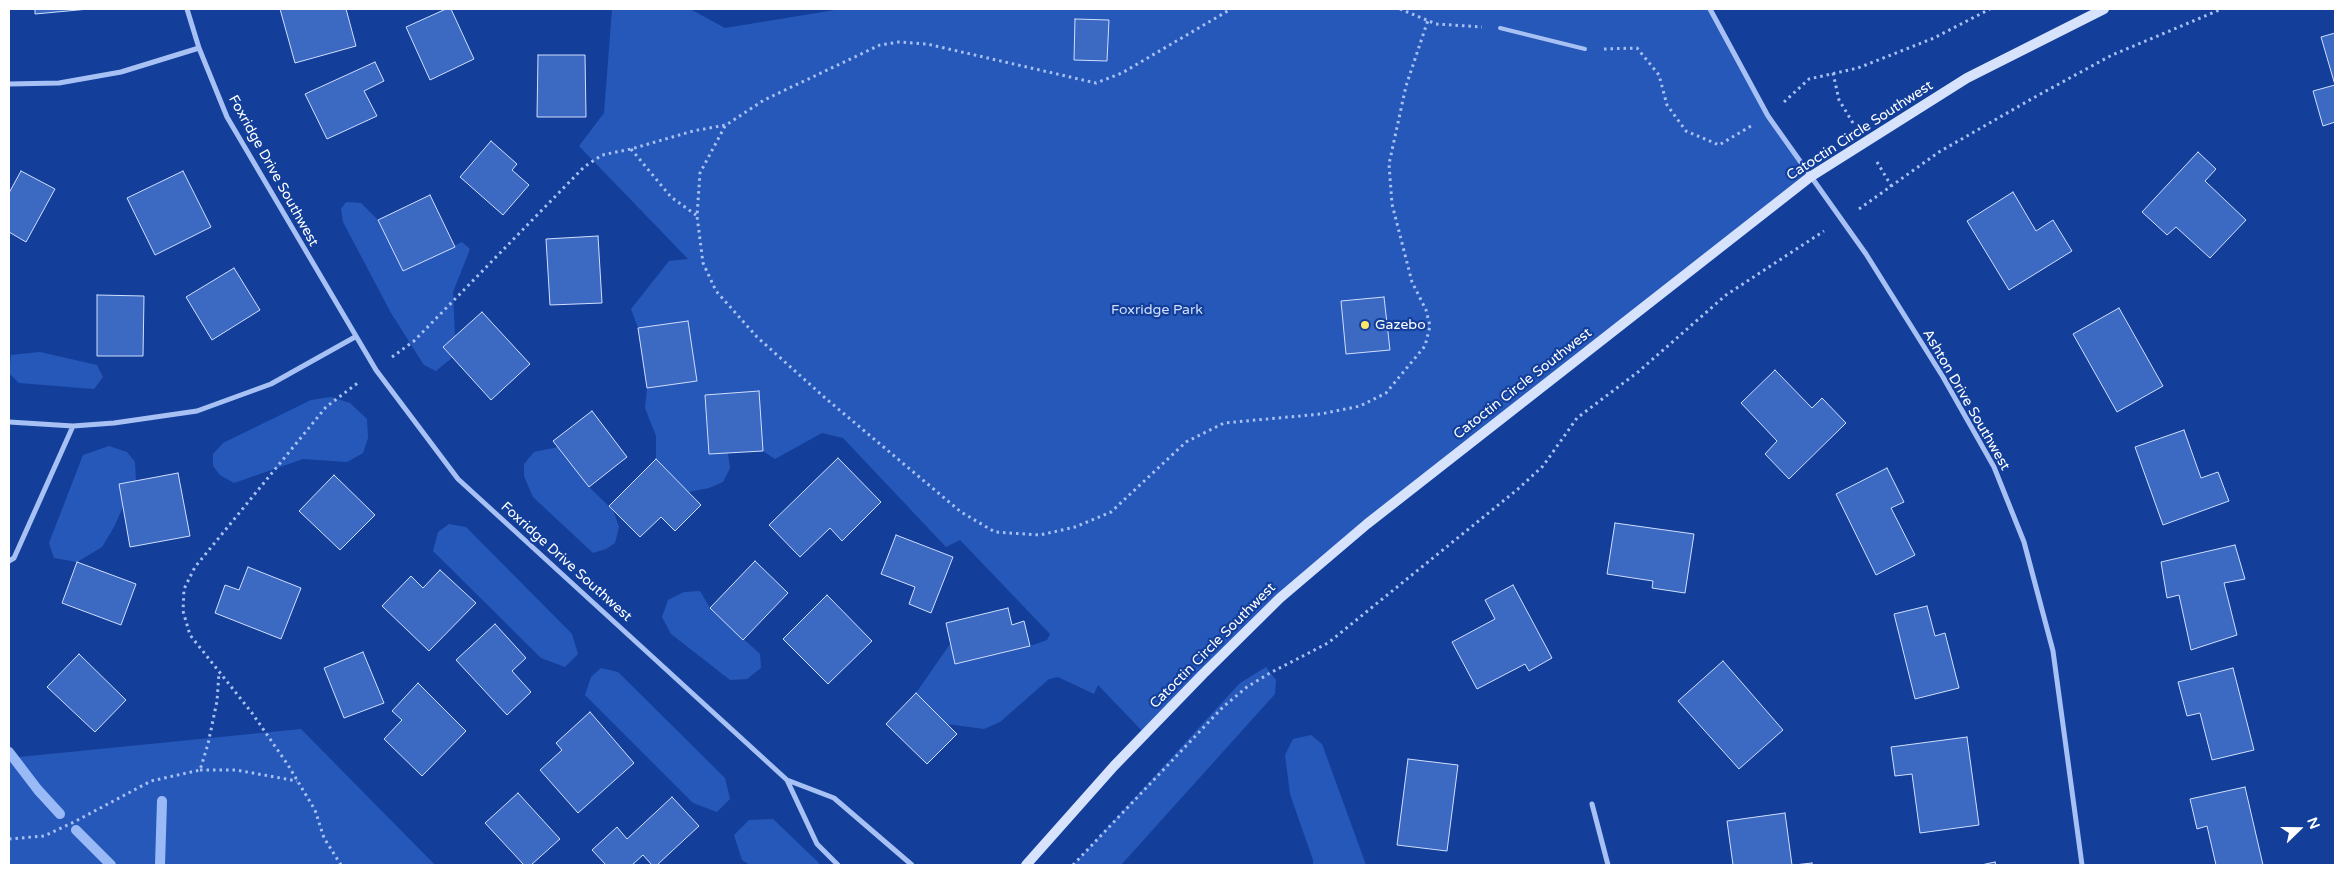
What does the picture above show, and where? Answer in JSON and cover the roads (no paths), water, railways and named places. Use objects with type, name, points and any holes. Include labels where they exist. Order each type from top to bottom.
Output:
[{"type":"main road","name":"Catoctin Circle Southwest","points":[[1026,865],[1114,766],[1280,598],[1367,524],[1810,177],[1968,78],[2104,9]]},
{"type":"street","name":"Foxridge Drive Southwest","points":[[187,9],[199,48],[227,117],[376,370],[458,479],[787,780],[834,798],[912,865]]},
{"type":"street","name":"Ashton Drive Southwest","points":[[1710,9],[1768,116],[1810,177],[1843,220],[1944,377],[1994,466],[2024,542],[2053,650],[2082,865]]},
{"type":"street","points":[[9,84],[59,83],[122,72],[199,48]]},
{"type":"street","points":[[9,422],[73,426],[114,423],[198,412],[271,384],[355,337]]},
{"type":"street","points":[[9,561],[14,558],[73,426]]},
{"type":"street","name":"Foxridge Drive Southwest","points":[[787,780],[817,844],[838,865]]},
{"type":"street","points":[[1592,804],[1608,865]]},
{"type":"lane","points":[[1500,28],[1585,49]]},
{"type":"waterway","points":[[9,752],[38,790],[60,814]]},
{"type":"waterway","points":[[160,865],[162,801]]},
{"type":"waterway","points":[[76,830],[111,865]]},
{"type":"place","name":"Gazebo","points":[[1365,325]]},
{"type":"park label","name":"Foxridge Park","points":[[1157,310]]}]
